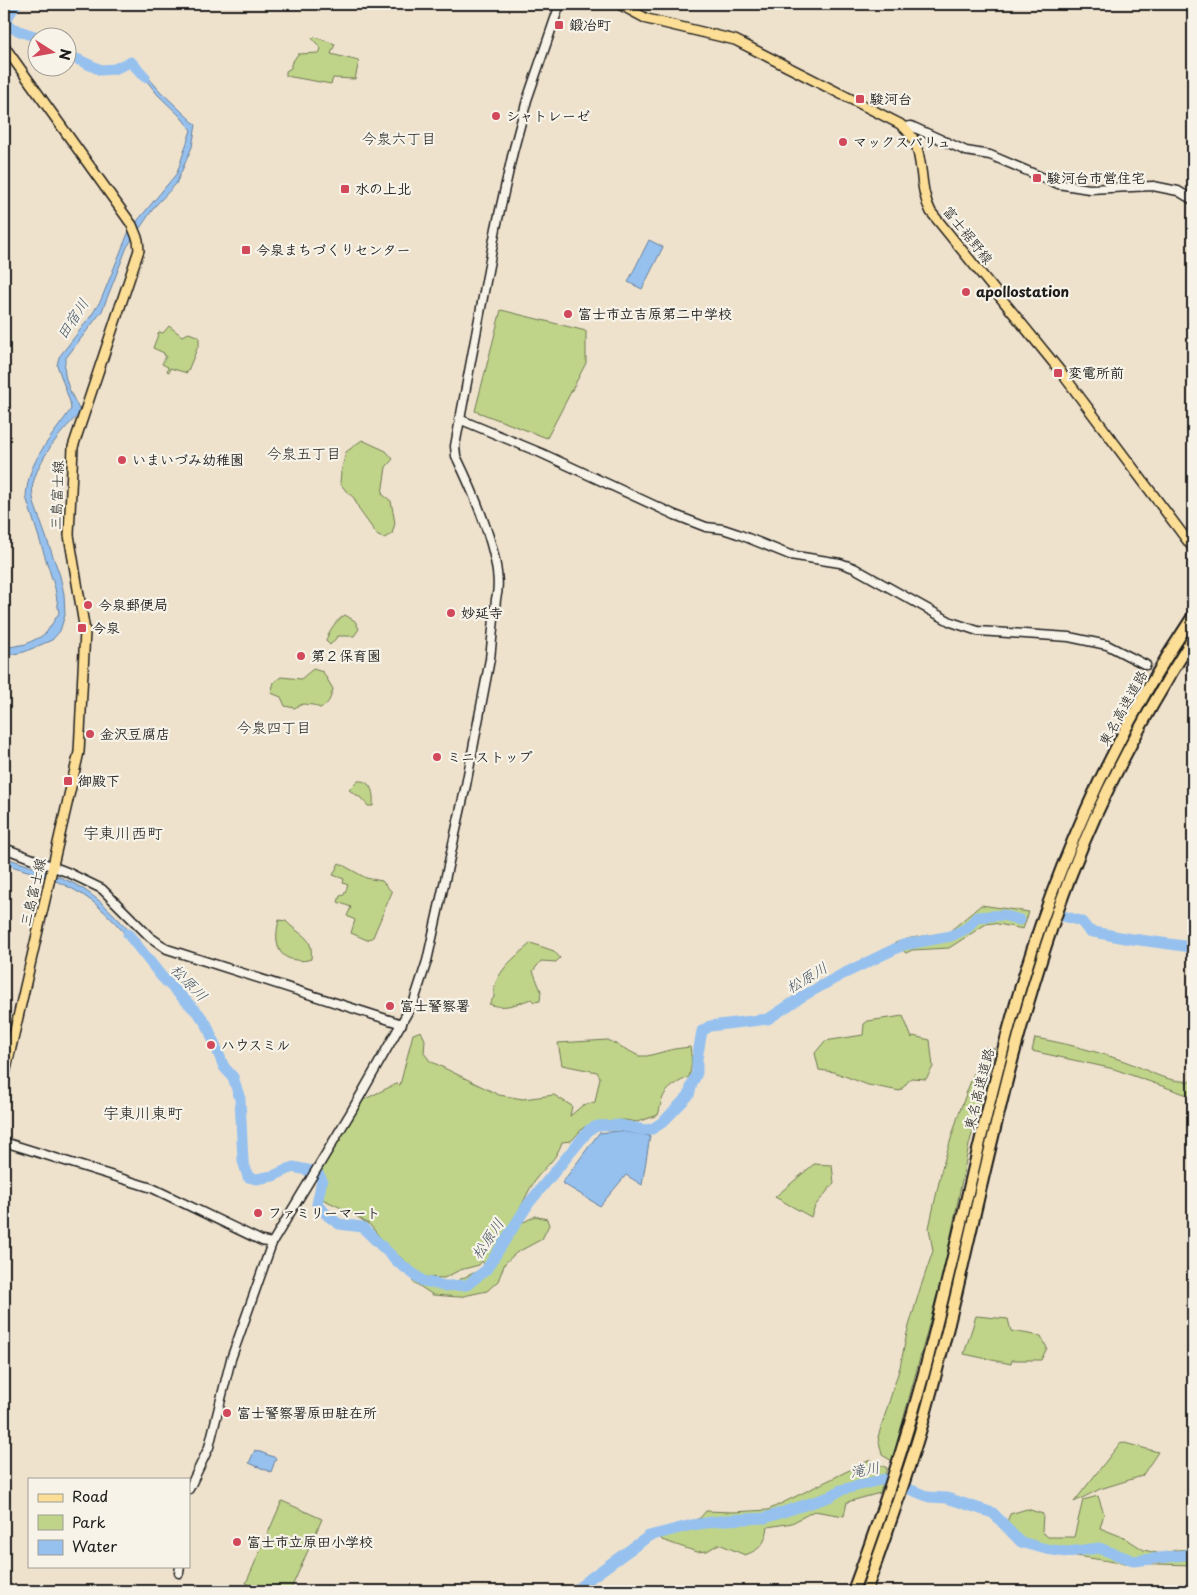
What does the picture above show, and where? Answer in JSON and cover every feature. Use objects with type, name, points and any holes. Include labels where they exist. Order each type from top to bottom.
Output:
[{"type":"highway","name":"東名高速道路","points":[[866,1591],[894,1497],[898,1462],[924,1374],[996,1076],[1024,977],[1064,864],[1106,768],[1156,676],[1193,616]]},
{"type":"highway","name":"東名高速道路","points":[[853,1591],[909,1465],[923,1423],[1016,1045],[1052,927],[1074,868],[1116,774],[1165,683],[1193,638]]},
{"type":"main road","points":[[619,4],[648,20],[735,40],[855,100],[904,127]]},
{"type":"main road","name":"三島富士線","points":[[4,46],[134,229],[139,250],[73,447],[68,535],[85,631],[81,736],[74,779],[4,1078]]},
{"type":"main road","name":"富士裾野線","points":[[904,127],[916,144],[925,198],[931,212],[1062,372],[1193,548]]},
{"type":"street","points":[[190,1487],[209,1447],[231,1360],[272,1243],[402,1024],[414,1001],[427,961],[449,865],[490,658],[496,599],[499,591],[490,537],[456,456],[455,446],[494,238],[513,152],[527,100],[560,4]]},
{"type":"street","points":[[904,127],[911,126],[966,151],[990,155],[1058,184],[1089,189],[1153,186],[1178,192],[1193,200]]},
{"type":"street","points":[[459,419],[541,453],[675,515],[706,527],[723,529],[790,555],[840,563],[854,568],[951,622],[992,633],[1069,637],[1107,644],[1146,665]]},
{"type":"street","points":[[4,848],[51,873],[102,889],[150,937],[167,949],[402,1024]]},
{"type":"street","points":[[4,1142],[152,1188],[262,1241],[272,1243]]},
{"type":"green space","points":[[315,37],[335,44],[331,54],[359,61],[355,79],[333,78],[331,84],[286,76],[286,71],[291,68],[291,64],[298,54],[319,53],[321,49],[312,38]]},
{"type":"green space","points":[[501,310],[586,331],[586,363],[547,438],[475,411]]},
{"type":"green space","points":[[169,326],[182,336],[189,333],[199,337],[199,344],[187,373],[170,368],[169,372],[167,371],[168,367],[162,364],[166,356],[164,353],[153,348],[159,332],[163,333]]},
{"type":"green space","points":[[362,440],[386,451],[393,459],[386,467],[382,494],[391,501],[395,523],[392,534],[384,538],[378,536],[360,511],[354,498],[340,483],[346,452]]},
{"type":"green space","points":[[345,615],[355,621],[359,629],[354,636],[338,636],[330,645],[326,641],[329,634],[336,623]]},
{"type":"green space","points":[[313,669],[323,672],[333,689],[329,700],[323,707],[303,704],[294,708],[285,706],[281,697],[271,693],[274,682],[281,677],[301,679]]},
{"type":"green space","points":[[358,781],[363,781],[369,785],[373,797],[373,806],[368,806],[361,798],[349,790]]},
{"type":"green space","points":[[339,863],[366,878],[382,881],[392,892],[373,937],[367,940],[351,933],[355,920],[347,916],[351,907],[338,902],[340,896],[344,895],[348,885],[343,883],[344,879],[333,875]]},
{"type":"green space","points":[[981,905],[1029,912],[1023,929],[993,923],[986,924],[949,948],[912,950],[906,953],[894,943],[911,938],[949,932]]},
{"type":"green space","points":[[279,920],[286,921],[308,940],[311,959],[298,960],[289,958],[280,951],[277,939]]},
{"type":"green space","points":[[531,943],[554,951],[560,958],[556,962],[541,961],[533,971],[541,991],[540,1001],[534,1002],[531,999],[505,1006],[489,1004],[494,997],[494,989],[501,973]]},
{"type":"green space","points":[[903,1016],[912,1038],[913,1036],[930,1040],[933,1067],[926,1079],[911,1078],[900,1091],[868,1085],[834,1072],[819,1070],[815,1053],[825,1041],[863,1035],[864,1024],[868,1021]]},
{"type":"green space","points":[[421,1031],[425,1040],[424,1053],[430,1061],[499,1095],[523,1099],[554,1095],[572,1106],[570,1116],[583,1105],[595,1102],[600,1077],[597,1072],[562,1065],[558,1043],[608,1040],[639,1056],[690,1047],[691,1070],[689,1077],[673,1085],[666,1092],[658,1115],[637,1122],[625,1120],[608,1121],[584,1127],[571,1141],[562,1142],[560,1149],[553,1159],[535,1180],[511,1225],[526,1221],[535,1216],[547,1219],[549,1225],[542,1239],[516,1253],[505,1263],[498,1281],[487,1291],[459,1297],[433,1295],[412,1281],[418,1277],[446,1286],[486,1267],[482,1261],[479,1265],[460,1270],[444,1278],[424,1277],[387,1246],[370,1225],[348,1211],[322,1199],[317,1172],[359,1102],[396,1084],[400,1085],[413,1034]]},
{"type":"green space","points":[[1035,1038],[1102,1054],[1165,1078],[1193,1081],[1193,1097],[1114,1069],[1032,1051]]},
{"type":"green space","points":[[987,1047],[995,1049],[969,1145],[939,1296],[937,1295],[892,1461],[882,1455],[878,1437],[900,1367],[907,1333],[920,1289],[933,1251],[929,1228],[942,1168],[959,1113],[982,1051]]},
{"type":"green space","points":[[814,1164],[832,1165],[834,1183],[815,1206],[811,1217],[775,1197]]},
{"type":"green space","points":[[976,1316],[1008,1319],[1011,1331],[1041,1336],[1047,1348],[1041,1360],[1012,1360],[1011,1364],[964,1354]]},
{"type":"green space","points":[[1121,1442],[1158,1452],[1142,1476],[1100,1489],[1074,1502]]},
{"type":"green space","points":[[870,1460],[887,1468],[880,1493],[847,1502],[844,1516],[814,1511],[792,1523],[768,1527],[765,1538],[759,1548],[745,1555],[719,1544],[707,1551],[697,1552],[662,1540],[658,1534],[700,1518],[706,1511],[768,1510]]},
{"type":"green space","points":[[1098,1496],[1104,1514],[1100,1528],[1125,1538],[1144,1550],[1161,1554],[1176,1550],[1193,1549],[1193,1565],[1121,1563],[1045,1551],[1015,1543],[1007,1522],[1010,1514],[1027,1509],[1043,1514],[1042,1532],[1048,1537],[1074,1537],[1083,1500]]},
{"type":"green space","points":[[282,1501],[322,1519],[290,1591],[265,1591],[246,1583]]},
{"type":"water","points":[[131,60],[196,125],[192,147],[176,184],[155,206],[127,247],[102,311],[66,358],[66,379],[81,413],[47,452],[37,471],[32,489],[34,503],[60,576],[64,594],[65,615],[60,631],[52,640],[24,652],[4,656],[4,648],[26,644],[46,633],[59,613],[55,588],[26,497],[31,471],[36,460],[71,409],[57,365],[59,357],[101,300],[129,231],[177,173],[191,130],[180,116],[158,95],[134,65],[130,63],[121,68],[102,71],[103,68],[115,67]]},
{"type":"water","points":[[649,240],[663,247],[642,289],[628,282]]},
{"type":"water","points":[[4,857],[50,873],[83,889],[100,901],[118,918],[140,943],[136,947],[105,912],[83,895],[50,879],[4,864]]},
{"type":"water","points":[[620,1131],[650,1136],[642,1185],[626,1175],[600,1206],[562,1183],[599,1133]]},
{"type":"water","points":[[255,1450],[276,1458],[271,1472],[249,1463]]},
{"type":"waterway","name":"田宿川","points":[[4,23],[16,4]]},
{"type":"waterway","name":"田宿川","points":[[4,24],[28,34]]},
{"type":"waterway","name":"田宿川","points":[[78,60],[101,70],[114,69],[131,62],[145,77]]},
{"type":"waterway","name":"松原川","points":[[128,934],[162,977],[199,1014],[207,1025],[224,1067],[233,1077],[240,1099],[243,1161],[248,1177],[256,1179],[273,1176],[293,1167],[317,1172],[322,1180],[317,1204],[328,1216],[339,1224],[362,1227],[399,1263],[423,1281],[446,1286],[467,1285],[486,1270],[529,1203],[589,1130],[597,1126],[619,1125],[645,1130],[652,1129],[663,1122],[689,1095],[697,1073],[697,1059],[702,1031],[710,1026],[768,1019],[803,996],[841,975],[903,945],[951,936],[967,928],[977,917],[1003,915],[1020,920]]},
{"type":"waterway","name":"松原川","points":[[1063,916],[1081,921],[1089,931],[1193,949]]},
{"type":"waterway","name":"滝川","points":[[575,1591],[649,1536],[692,1525],[727,1520],[765,1518],[829,1497],[841,1490],[884,1479],[929,1497],[947,1498],[993,1513],[1021,1542],[1046,1549],[1067,1552],[1099,1548],[1134,1561],[1193,1554]]},
{"type":"place","name":"鍛冶町","points":[[559,25]]},
{"type":"place","name":"駿河台","points":[[860,99]]},
{"type":"place","name":"シャトレーゼ","points":[[496,116]]},
{"type":"place","name":"マックスバリュ","points":[[843,142]]},
{"type":"place","name":"駿河台市営住宅","points":[[1037,178]]},
{"type":"place","name":"水の上北","points":[[345,189]]},
{"type":"place","name":"今泉まちづくりセンター","points":[[246,250]]},
{"type":"place","name":"apollostation","points":[[966,292]]},
{"type":"place","name":"富士市立吉原第二中学校","points":[[568,314]]},
{"type":"place","name":"変電所前","points":[[1058,373]]},
{"type":"place","name":"いまいづみ幼稚園","points":[[122,460]]},
{"type":"place","name":"今泉郵便局","points":[[88,605]]},
{"type":"place","name":"妙延寺","points":[[451,613]]},
{"type":"place","name":"今泉","points":[[82,628]]},
{"type":"place","name":"第２保育園","points":[[301,656]]},
{"type":"place","name":"金沢豆腐店","points":[[90,734]]},
{"type":"place","name":"ミニストップ","points":[[437,757]]},
{"type":"place","name":"御殿下","points":[[68,781]]},
{"type":"place","name":"富士警察署","points":[[390,1006]]},
{"type":"place","name":"ハウスミル","points":[[211,1045]]},
{"type":"place","name":"ファミリーマート","points":[[258,1213]]},
{"type":"place","name":"富士警察署原田駐在所","points":[[227,1413]]},
{"type":"place","name":"富士市立原田小学校","points":[[237,1542]]},
{"type":"district","name":"今泉六丁目","points":[[399,139]]},
{"type":"district","name":"今泉五丁目","points":[[304,454]]},
{"type":"district","name":"今泉四丁目","points":[[274,728]]},
{"type":"district","name":"宇東川西町","points":[[123,833]]},
{"type":"district","name":"宇東川東町","points":[[143,1113]]}]
